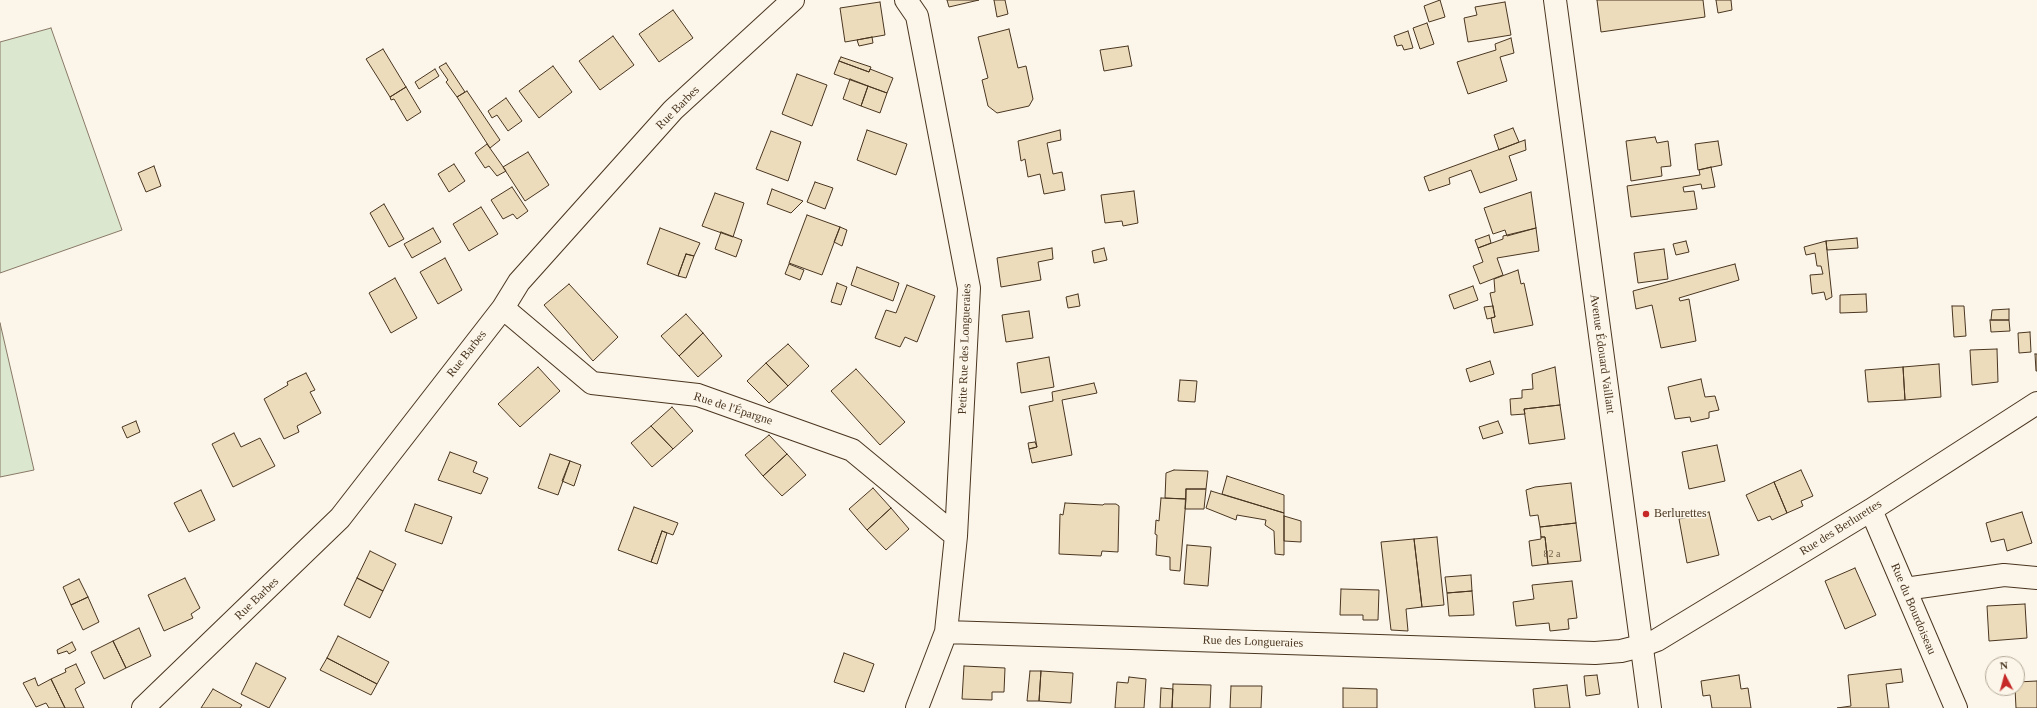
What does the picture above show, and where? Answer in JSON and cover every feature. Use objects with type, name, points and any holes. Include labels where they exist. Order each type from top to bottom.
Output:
[{"type":"street","name":"Rue Barbes","points":[[143,708],[340,518],[503,308],[520,282],[673,110],[793,0]]},
{"type":"street","name":"Petite Rue des Longueraies","points":[[906,0],[917,16],[969,288],[956,536],[946,632]]},
{"type":"street","name":"Avenue Édouard Vaillant","points":[[1555,0],[1650,708]]},
{"type":"street","name":"Rue de l'Épargne","points":[[503,308],[592,382],[698,395],[852,450],[956,536]]},
{"type":"street","name":"Rue des Berlurettes","points":[[1641,646],[1657,640],[1871,510],[2037,403]]},
{"type":"street","name":"Rue du Bourdoiseau","points":[[1871,510],[1956,708]]},
{"type":"street","points":[[1905,589],[2004,575],[2037,578]]},
{"type":"street","name":"Rue des Longueraies","points":[[946,632],[1595,653],[1621,651],[1641,646]]},
{"type":"street","points":[[916,708],[946,632]]},
{"type":"green space","points":[[51,28],[122,230],[0,273],[0,42]]},
{"type":"green space","points":[[0,323],[34,470],[0,477]]},
{"type":"building","points":[[947,0],[979,0],[949,7]]},
{"type":"building","points":[[994,0],[1005,0],[1008,14],[997,17]]},
{"type":"building","points":[[1440,0],[1445,17],[1429,22],[1424,6]]},
{"type":"building","points":[[1597,0],[1703,0],[1705,17],[1601,32]]},
{"type":"building","points":[[1716,0],[1731,0],[1732,10],[1718,13]]},
{"type":"building","points":[[880,2],[885,35],[845,42],[840,8]]},
{"type":"building","points":[[1505,2],[1511,35],[1468,42],[1464,18],[1477,15],[1475,7]]},
{"type":"building","points":[[673,10],[693,38],[659,62],[639,34]]},
{"type":"building","points":[[1427,23],[1434,44],[1420,49],[1413,28]]},
{"type":"building","points":[[1009,29],[1018,68],[1026,66],[1033,99],[1029,106],[997,113],[988,106],[982,80],[988,78],[978,37]]},
{"type":"building","points":[[1408,31],[1413,48],[1404,50],[1402,45],[1397,46],[1394,36]]},
{"type":"building","points":[[613,36],[634,65],[600,90],[579,61]]},
{"type":"building","points":[[872,37],[873,43],[859,46],[857,40]]},
{"type":"building","points":[[1511,38],[1514,53],[1500,57],[1507,81],[1468,94],[1457,62],[1496,50],[1495,44]]},
{"type":"building","points":[[1128,46],[1132,66],[1104,71],[1100,50]]},
{"type":"building","points":[[383,49],[406,87],[390,97],[366,59]]},
{"type":"building","points":[[841,57],[871,67],[869,72],[839,61]]},
{"type":"building","points":[[839,61],[869,72],[870,69],[893,78],[887,93],[834,74]]},
{"type":"building","points":[[446,63],[465,92],[457,97],[446,82],[448,80],[439,67]]},
{"type":"building","points":[[553,66],[572,92],[539,118],[519,91]]},
{"type":"building","points":[[435,69],[439,76],[419,89],[415,82]]},
{"type":"building","points":[[797,74],[827,85],[812,126],[782,114]]},
{"type":"building","points":[[850,79],[868,86],[861,106],[843,99]]},
{"type":"building","points":[[868,86],[887,93],[880,113],[861,106]]},
{"type":"building","points":[[406,87],[421,112],[407,121],[394,99],[391,100],[390,97]]},
{"type":"building","points":[[467,91],[500,140],[490,148],[457,97]]},
{"type":"building","points":[[506,98],[522,121],[508,131],[497,115],[492,118],[488,111]]},
{"type":"building","points":[[1513,128],[1519,142],[1499,150],[1494,135]]},
{"type":"building","points":[[867,130],[907,144],[896,175],[857,160]]},
{"type":"building","points":[[1060,130],[1061,140],[1047,143],[1053,174],[1062,172],[1065,190],[1044,194],[1040,174],[1028,177],[1025,159],[1021,161],[1018,141]]},
{"type":"building","points":[[771,131],[801,142],[788,181],[756,169]]},
{"type":"building","points":[[1655,137],[1657,143],[1668,141],[1671,166],[1661,167],[1662,176],[1631,181],[1626,141]]},
{"type":"building","points":[[1525,140],[1526,150],[1509,156],[1517,180],[1480,193],[1471,170],[1449,178],[1450,184],[1429,191],[1424,177]]},
{"type":"building","points":[[1718,141],[1722,165],[1698,170],[1695,144]]},
{"type":"building","points":[[487,144],[506,171],[497,176],[489,166],[485,168],[475,153]]},
{"type":"building","points":[[528,152],[549,185],[525,201],[503,167]]},
{"type":"building","points":[[454,164],[465,181],[449,192],[438,174]]},
{"type":"building","points":[[154,166],[161,186],[146,192],[138,173]]},
{"type":"building","points":[[1711,167],[1715,187],[1702,189],[1701,184],[1683,187],[1684,192],[1694,191],[1697,209],[1631,217],[1627,186],[1700,175],[1699,170]]},
{"type":"building","points":[[815,182],[833,188],[825,209],[807,202]]},
{"type":"building","points":[[512,187],[528,211],[517,219],[513,214],[503,219],[491,200]]},
{"type":"building","points":[[772,189],[803,201],[791,213],[767,204]]},
{"type":"building","points":[[1134,191],[1138,223],[1123,226],[1122,221],[1105,223],[1101,195]]},
{"type":"building","points":[[1531,192],[1536,228],[1507,236],[1505,230],[1493,234],[1484,208]]},
{"type":"building","points":[[715,193],[744,203],[733,237],[702,226]]},
{"type":"building","points":[[384,204],[404,239],[389,247],[370,213]]},
{"type":"building","points":[[481,207],[498,234],[469,251],[453,224]]},
{"type":"building","points":[[807,215],[840,227],[822,275],[789,263]]},
{"type":"building","points":[[840,227],[847,230],[842,246],[834,242]]},
{"type":"building","points":[[433,228],[441,242],[412,258],[404,244]]},
{"type":"building","points":[[660,228],[700,243],[694,256],[686,254],[678,276],[647,264]]},
{"type":"building","points":[[1536,228],[1539,251],[1497,258],[1503,275],[1480,284],[1473,266],[1483,262],[1478,248],[1503,239],[1503,236]]},
{"type":"building","points":[[721,232],[742,240],[736,257],[715,249]]},
{"type":"building","points":[[1489,235],[1491,243],[1478,248],[1475,240]]},
{"type":"building","points":[[1857,238],[1858,248],[1827,250],[1826,241]]},
{"type":"building","points":[[1686,241],[1689,252],[1676,255],[1673,244]]},
{"type":"building","points":[[1826,241],[1832,297],[1826,300],[1824,292],[1812,294],[1810,275],[1823,274],[1821,266],[1817,266],[1815,253],[1806,255],[1804,247]]},
{"type":"building","points":[[1052,248],[1053,259],[1038,262],[1041,280],[1001,287],[997,258]]},
{"type":"building","points":[[1104,248],[1107,260],[1094,263],[1092,251]]},
{"type":"building","points":[[1664,249],[1668,279],[1638,283],[1634,253]]},
{"type":"building","points":[[686,254],[694,256],[686,278],[678,276]]},
{"type":"building","points":[[445,258],[462,290],[438,304],[420,272]]},
{"type":"building","points":[[789,264],[804,270],[800,280],[785,274]]},
{"type":"building","points":[[1735,264],[1739,280],[1679,298],[1680,301],[1689,299],[1696,341],[1661,348],[1652,305],[1636,309],[1633,291]]},
{"type":"building","points":[[857,267],[899,283],[893,301],[851,285]]},
{"type":"building","points":[[1518,270],[1521,284],[1524,283],[1533,325],[1494,333],[1491,318],[1495,317],[1490,293],[1495,292],[1494,279]]},
{"type":"building","points":[[395,278],[417,318],[391,333],[369,293]]},
{"type":"building","points":[[837,283],[847,287],[841,305],[831,302]]},
{"type":"building","points":[[569,284],[618,337],[593,361],[544,305]]},
{"type":"building","points":[[907,285],[935,296],[917,342],[905,337],[900,347],[875,338],[886,310],[896,313]]},
{"type":"building","points":[[1473,286],[1478,300],[1454,309],[1449,295]]},
{"type":"building","points":[[1078,294],[1080,306],[1068,308],[1066,297]]},
{"type":"building","points":[[1866,294],[1867,312],[1840,313],[1840,295]]},
{"type":"building","points":[[1493,306],[1495,317],[1487,319],[1484,307]]},
{"type":"building","points":[[1952,306],[1964,306],[1966,336],[1954,337]]},
{"type":"building","points":[[2009,309],[2009,320],[1991,320],[1992,310]]},
{"type":"building","points":[[1029,311],[1033,338],[1006,342],[1002,315]]},
{"type":"building","points":[[686,314],[703,333],[679,356],[661,336]]},
{"type":"building","points":[[1990,320],[2009,320],[2010,331],[1991,332]]},
{"type":"building","points":[[2030,332],[2031,352],[2019,353],[2018,333]]},
{"type":"building","points":[[703,333],[722,356],[698,377],[679,356]]},
{"type":"building","points":[[788,344],[809,366],[788,386],[766,363]]},
{"type":"building","points":[[1997,349],[1998,382],[1972,385],[1970,350]]},
{"type":"building","points":[[2035,354],[2037,354],[2037,371],[2036,371]]},
{"type":"building","points":[[1049,357],[1054,387],[1021,393],[1017,363]]},
{"type":"building","points":[[1490,361],[1494,374],[1470,382],[1466,369]]},
{"type":"building","points":[[766,363],[788,386],[769,403],[747,381]]},
{"type":"building","points":[[1939,364],[1941,397],[1905,400],[1903,367]]},
{"type":"building","points":[[538,367],[560,391],[520,427],[498,404]]},
{"type":"building","points":[[1555,367],[1560,405],[1524,409],[1525,414],[1511,415],[1510,399],[1522,398],[1522,390],[1533,389],[1532,374]]},
{"type":"building","points":[[1903,367],[1905,400],[1868,402],[1865,370]]},
{"type":"building","points":[[856,369],[905,422],[880,445],[831,391]]},
{"type":"building","points":[[306,373],[315,390],[310,392],[321,413],[297,426],[299,432],[284,439],[264,399],[288,385],[287,382]]},
{"type":"building","points":[[1701,379],[1705,397],[1715,396],[1719,410],[1709,412],[1709,418],[1691,422],[1690,417],[1675,419],[1668,387]]},
{"type":"building","points":[[1180,380],[1197,381],[1195,402],[1178,401]]},
{"type":"building","points":[[1094,383],[1097,393],[1062,400],[1072,455],[1032,463],[1029,449],[1037,447],[1029,406],[1053,401],[1052,392]]},
{"type":"building","points":[[1560,405],[1565,439],[1529,444],[1524,409]]},
{"type":"building","points":[[672,407],[693,431],[673,449],[651,426]]},
{"type":"building","points":[[136,421],[140,432],[127,438],[122,427]]},
{"type":"building","points":[[1498,421],[1503,433],[1483,439],[1479,427]]},
{"type":"building","points":[[651,426],[673,449],[652,467],[631,443]]},
{"type":"building","points":[[234,433],[241,447],[260,438],[275,466],[233,487],[212,444]]},
{"type":"building","points":[[769,435],[787,454],[763,476],[745,455]]},
{"type":"building","points":[[1035,442],[1037,447],[1029,449],[1028,443]]},
{"type":"building","points":[[1717,445],[1725,481],[1689,489],[1682,452]]},
{"type":"building","points":[[450,452],[477,462],[473,472],[488,478],[481,494],[438,480]]},
{"type":"building","points":[[550,454],[570,461],[558,495],[538,488]]},
{"type":"building","points":[[787,454],[806,475],[782,496],[763,476]]},
{"type":"building","points":[[570,461],[581,465],[574,486],[562,481]]},
{"type":"building","points":[[1174,470],[1208,471],[1206,489],[1186,489],[1186,499],[1165,498],[1166,473]]},
{"type":"building","points":[[1801,470],[1813,496],[1801,501],[1803,506],[1787,513],[1774,482]]},
{"type":"building","points":[[1227,476],[1284,495],[1284,513],[1222,494]]},
{"type":"building","points":[[1774,482],[1787,513],[1772,520],[1770,516],[1758,521],[1746,495]]},
{"type":"building","points":[[1571,483],[1576,523],[1540,527],[1538,515],[1530,516],[1526,490],[1535,487]]},
{"type":"building","points":[[873,488],[891,508],[867,530],[849,509]]},
{"type":"building","points":[[1186,489],[1206,489],[1204,509],[1185,509]]},
{"type":"building","points":[[201,490],[215,520],[189,532],[174,503]]},
{"type":"building","points":[[1211,491],[1284,513],[1284,555],[1275,554],[1274,531],[1265,525],[1266,520],[1237,515],[1236,520],[1206,508]]},
{"type":"building","points":[[1161,498],[1186,499],[1180,571],[1170,570],[1170,557],[1156,555],[1156,520],[1159,521]]},
{"type":"building","points":[[1065,503],[1103,505],[1116,504],[1119,506],[1118,552],[1102,551],[1101,556],[1059,554],[1060,514],[1063,515]]},
{"type":"building","points":[[415,504],[452,517],[442,544],[405,531]]},
{"type":"building","points":[[634,507],[678,523],[673,535],[662,531],[651,562],[618,550]]},
{"type":"building","points":[[891,508],[909,529],[886,550],[867,530]]},
{"type":"building","points":[[1709,512],[1719,555],[1687,563],[1679,519]]},
{"type":"building","points":[[2022,512],[2032,543],[2007,551],[2004,539],[1991,542],[1986,523]]},
{"type":"building","points":[[1284,516],[1301,521],[1301,542],[1284,541]]},
{"type":"building","points":[[1576,523],[1581,561],[1548,564],[1545,537],[1541,537],[1540,527]]},
{"type":"building","points":[[662,531],[667,533],[657,564],[651,562]]},
{"type":"building","points":[[1437,537],[1444,605],[1422,607],[1414,539]]},
{"type":"building","points":[[1541,537],[1545,537],[1548,564],[1532,566],[1529,541],[1541,539]]},
{"type":"building","points":[[1414,539],[1422,607],[1406,609],[1408,631],[1391,630],[1381,542]]},
{"type":"building","points":[[1187,545],[1211,547],[1208,586],[1184,584]]},
{"type":"building","points":[[370,551],[396,564],[383,591],[357,578]]},
{"type":"building","points":[[1855,568],[1876,615],[1845,629],[1825,581]]},
{"type":"building","points":[[1471,575],[1472,591],[1447,593],[1445,577]]},
{"type":"building","points":[[185,578],[200,608],[191,614],[193,618],[164,631],[148,595]]},
{"type":"building","points":[[357,578],[383,591],[370,618],[344,605]]},
{"type":"building","points":[[79,579],[88,597],[71,605],[63,587]]},
{"type":"building","points":[[1572,581],[1577,618],[1568,619],[1569,629],[1550,631],[1549,623],[1516,626],[1513,602],[1534,599],[1532,585]]},
{"type":"building","points":[[1341,589],[1379,590],[1378,620],[1363,620],[1363,615],[1340,615]]},
{"type":"building","points":[[1472,591],[1474,615],[1449,616],[1447,593]]},
{"type":"building","points":[[88,597],[99,622],[83,630],[71,605]]},
{"type":"building","points":[[2025,604],[2027,638],[1989,641],[1987,606]]},
{"type":"building","points":[[139,628],[151,656],[126,668],[113,641]]},
{"type":"building","points":[[338,636],[389,662],[377,684],[327,658]]},
{"type":"building","points":[[113,641],[126,668],[104,679],[91,652]]},
{"type":"building","points":[[72,642],[76,650],[69,654],[67,651],[58,654],[57,650]]},
{"type":"building","points":[[844,653],[874,664],[864,692],[834,682]]},
{"type":"building","points":[[327,658],[377,684],[371,695],[320,670]]},
{"type":"building","points":[[256,663],[286,678],[269,708],[241,694]]},
{"type":"building","points":[[76,664],[85,683],[75,689],[84,708],[65,708],[51,679],[66,672],[65,669]]},
{"type":"building","points":[[964,666],[1005,668],[1004,692],[992,692],[992,700],[962,699]]},
{"type":"building","points":[[1901,669],[1903,682],[1886,684],[1889,708],[1837,708],[1851,706],[1848,675]]},
{"type":"building","points":[[1030,671],[1041,671],[1039,701],[1027,701]]},
{"type":"building","points":[[1041,671],[1073,673],[1071,703],[1039,701]]},
{"type":"building","points":[[1597,675],[1600,694],[1586,696],[1584,676]]},
{"type":"building","points":[[1739,675],[1741,689],[1748,688],[1751,708],[1712,708],[1710,695],[1703,696],[1701,681]]},
{"type":"building","points":[[1129,677],[1146,679],[1144,708],[1115,708],[1117,682],[1128,683]]},
{"type":"building","points":[[35,678],[38,686],[51,679],[65,708],[49,708],[46,703],[36,707],[23,683]]},
{"type":"building","points":[[2037,681],[2037,708],[2016,708],[2015,696],[2025,696],[2025,682]]},
{"type":"building","points":[[1173,684],[1211,685],[1210,708],[1172,708]]},
{"type":"building","points":[[1567,685],[1570,708],[1535,708],[1533,689]]},
{"type":"building","points":[[1231,686],[1262,686],[1261,708],[1230,708]]},
{"type":"building","points":[[1161,688],[1173,689],[1172,708],[1160,708]]},
{"type":"building","points":[[1343,688],[1377,689],[1377,708],[1343,708]]},
{"type":"building","points":[[213,689],[242,705],[240,708],[201,708]]},
{"type":"place","name":"Berlurettes","points":[[1646,514]]}]
